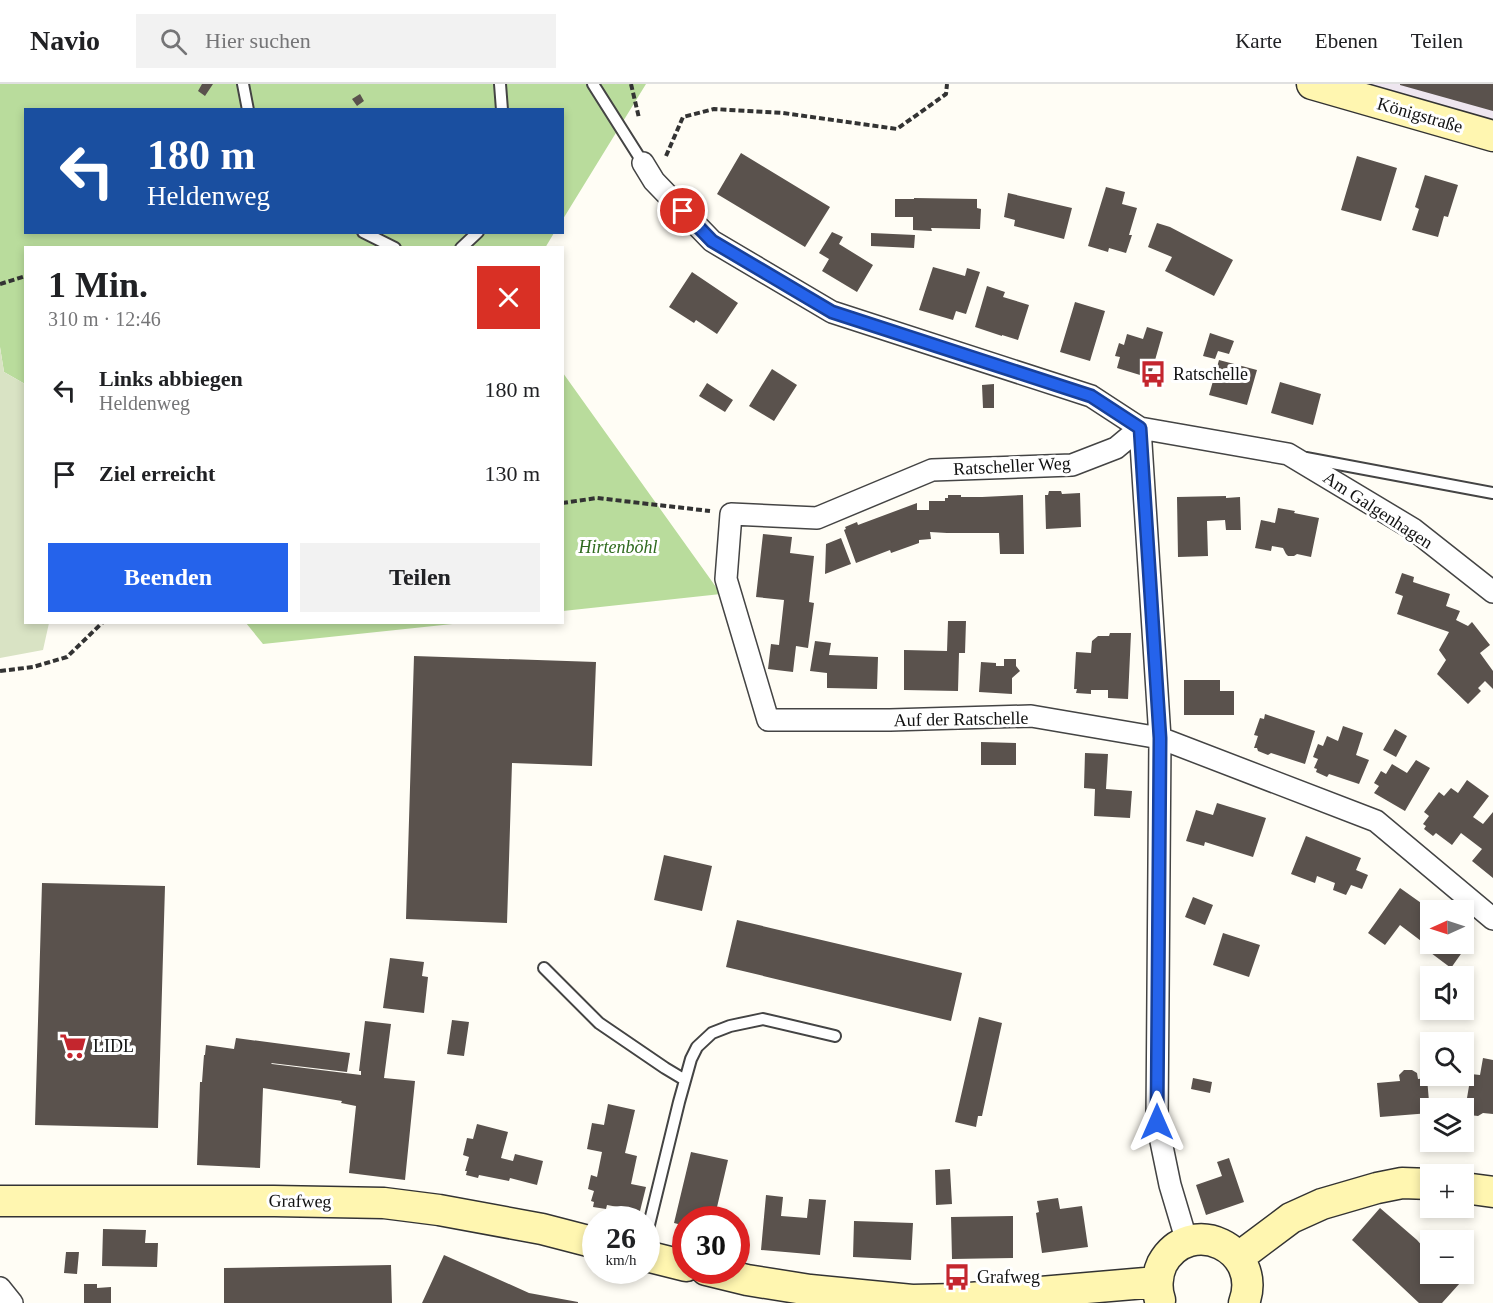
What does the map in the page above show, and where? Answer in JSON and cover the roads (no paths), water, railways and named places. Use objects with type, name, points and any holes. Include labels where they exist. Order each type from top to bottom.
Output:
[{"type":"main road","name":"Königstraße","points":[[1312,84],[1493,135]]},
{"type":"main road","points":[[1239,1257],[1291,1218],[1322,1204],[1393,1184],[1420,1184]]},
{"type":"main road","points":[[1474,1189],[1493,1192]]},
{"type":"main road","name":"Grafweg","points":[[0,1201],[384,1203],[439,1210],[542,1229],[582,1239]]},
{"type":"main road","points":[[750,1280],[810,1290],[912,1300],[1077,1290],[1159,1293],[1160,1269],[1166,1258],[1175,1248],[1201,1239],[1215,1241],[1228,1247],[1239,1257],[1248,1282],[1244,1303]]},
{"type":"street","points":[[648,172],[712,241],[832,312],[1091,396],[1140,428],[1288,454]]},
{"type":"street","points":[[1140,428],[1160,738],[1157,1122],[1170,1185],[1187,1242]]},
{"type":"street","name":"Ratscheller Weg","points":[[731,514],[816,518],[932,470],[1072,465],[1116,448],[1140,428]]},
{"type":"street","name":"Am Galgenhagen","points":[[1288,454],[1413,529],[1493,592]]},
{"type":"street","name":"Auf der Ratschelle","points":[[731,514],[726,579],[768,720],[890,720],[1031,716],[1160,738],[1376,821],[1493,919]]},
{"type":"street","points":[[0,1288],[12,1303]]},
{"type":"street","points":[[1077,1290],[1105,1303]]},
{"type":"lane","points":[[243,84],[248,108]]},
{"type":"lane","points":[[500,84],[502,108]]},
{"type":"lane","points":[[593,84],[648,172]]},
{"type":"lane","points":[[367,234],[391,246]]},
{"type":"lane","points":[[463,246],[476,234]]},
{"type":"lane","points":[[1288,454],[1493,493]]},
{"type":"lane","points":[[544,968],[599,1023],[685,1080]]},
{"type":"lane","points":[[654,1206],[685,1080],[697,1047],[712,1033],[730,1026],[763,1019],[835,1036]]},
{"type":"place","name":"Ratschelle","points":[[1153,374]]},
{"type":"place","name":"LIDL","points":[[73,1046]]},
{"type":"place","name":"Grafweg","points":[[957,1277]]},
{"type":"park label","name":"Hirtenböhl","points":[[618,547]]}]
